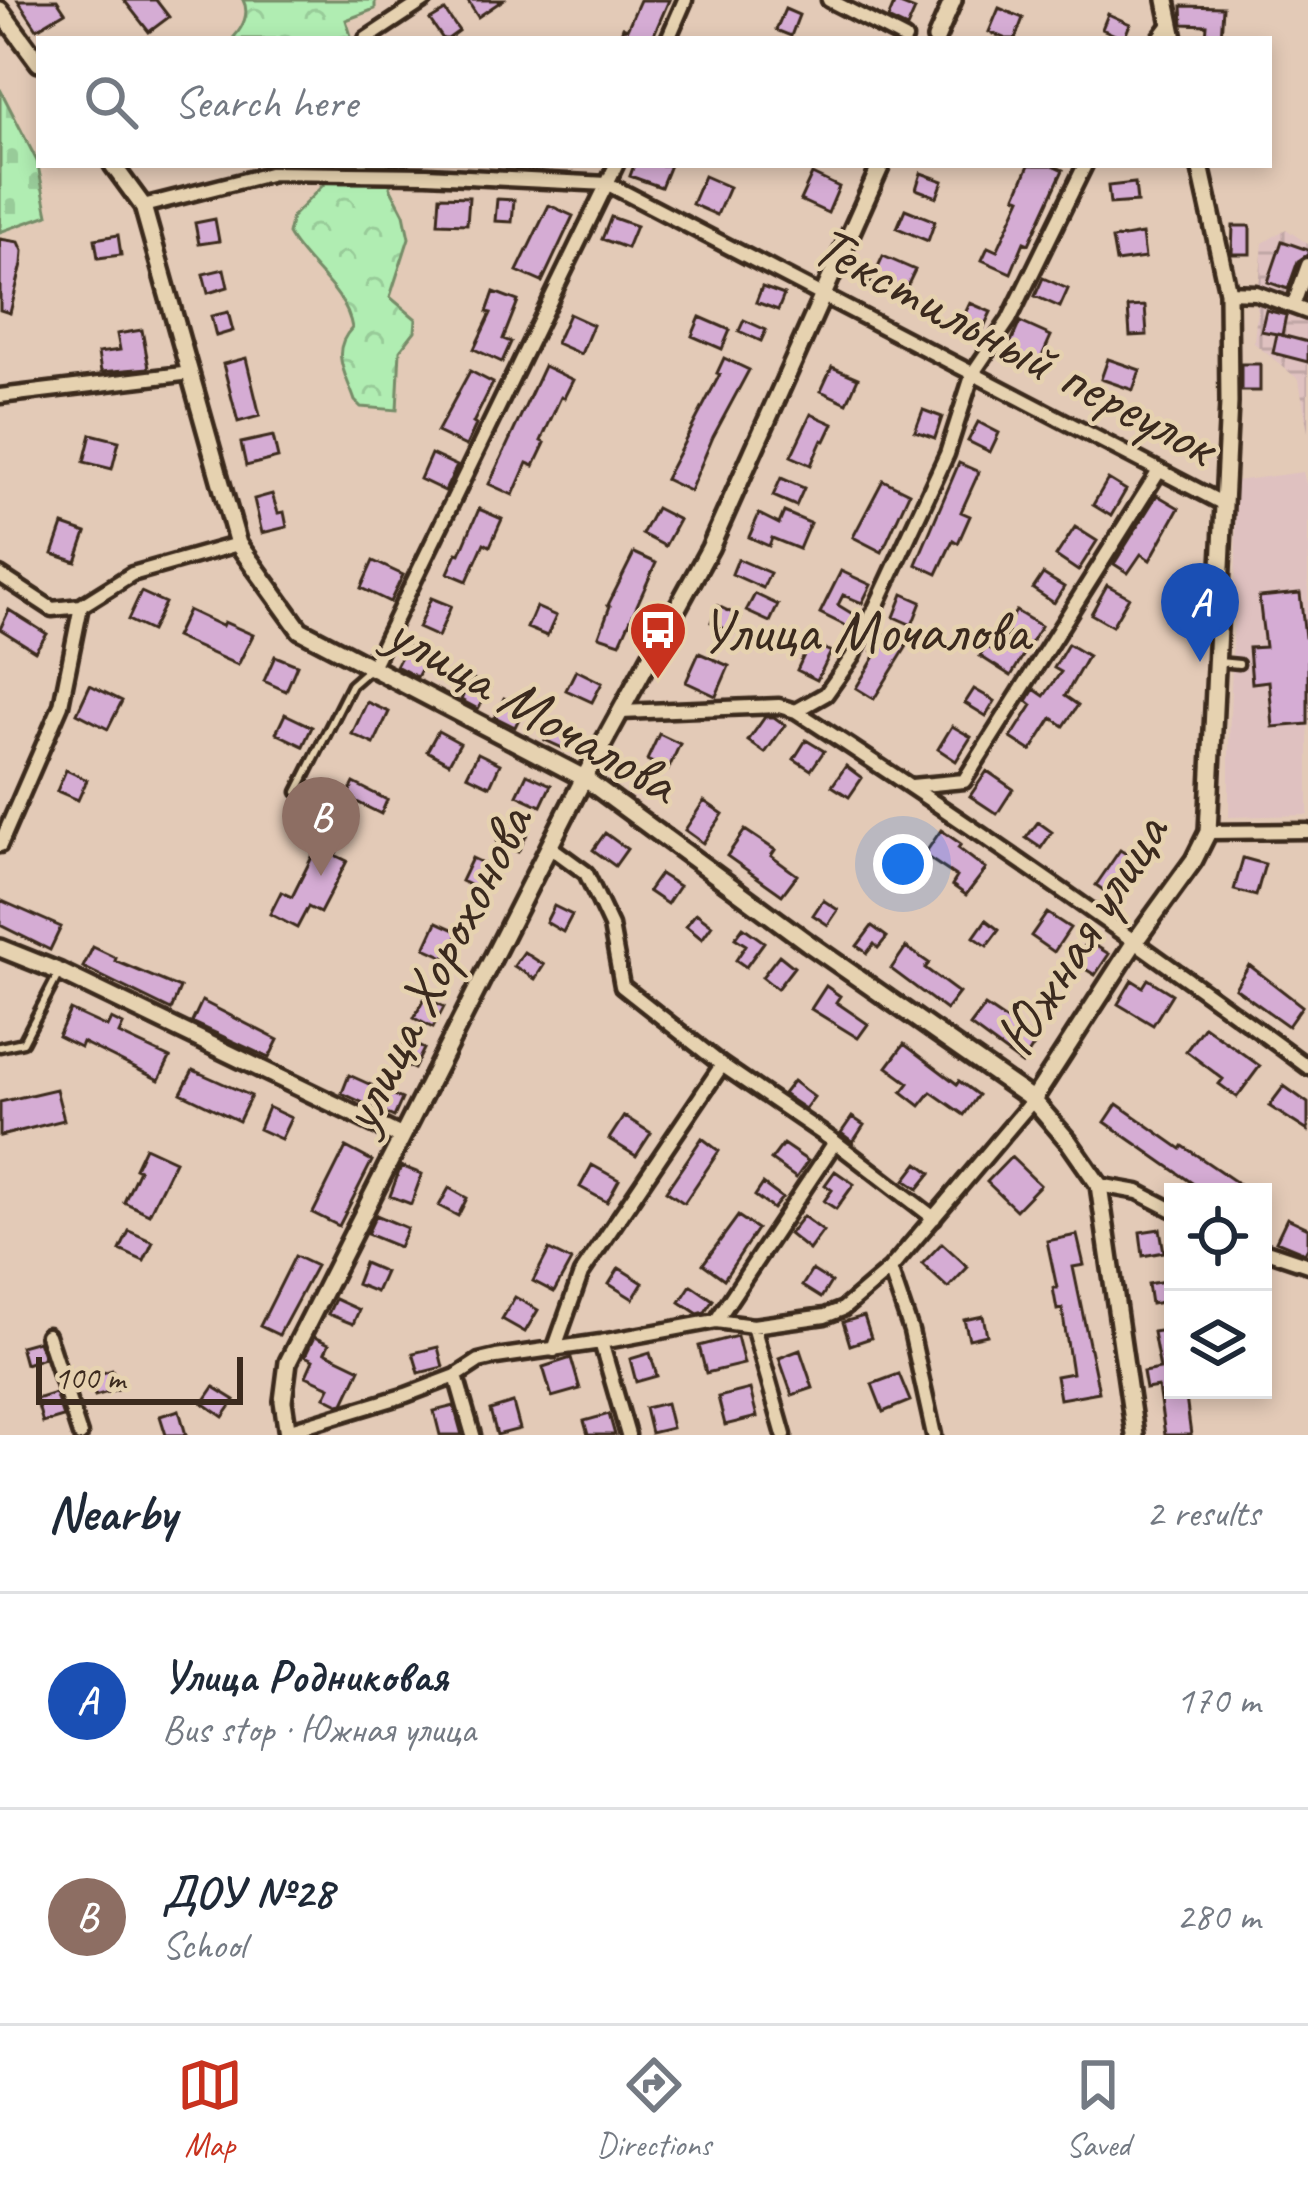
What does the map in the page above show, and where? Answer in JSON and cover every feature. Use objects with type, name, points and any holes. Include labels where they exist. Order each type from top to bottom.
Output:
[{"type":"street","points":[[371,36],[425,0]]},
{"type":"street","points":[[669,36],[685,0]]},
{"type":"street","points":[[829,0],[899,36]]},
{"type":"street","points":[[937,36],[953,0]]},
{"type":"street","points":[[1166,0],[1173,31]]},
{"type":"street","points":[[0,10],[36,59]]},
{"type":"street","name":"улица Мочалова","points":[[115,168],[143,206],[238,544],[300,630],[584,778],[808,943],[1034,1100],[1100,1184]]},
{"type":"street","points":[[372,667],[615,168]]},
{"type":"street","name":"улица Хорохонова","points":[[283,1434],[288,1362],[584,778],[710,548],[879,168]]},
{"type":"street","points":[[796,711],[826,694],[853,656],[946,454],[973,373],[1009,320],[1083,168]]},
{"type":"street","name":"Южная улица","points":[[283,1434],[406,1395],[456,1376],[479,1361],[716,1321],[753,1326],[843,1309],[890,1269],[1034,1100],[1136,940],[1195,860],[1208,832],[1229,403],[1228,292],[1201,168]]},
{"type":"street","name":"Текстильный переулок","points":[[143,206],[273,173],[608,184],[1222,503]]},
{"type":"street","points":[[1293,305],[1308,266]]},
{"type":"street","points":[[1228,292],[1256,293],[1308,312]]},
{"type":"street","points":[[0,396],[191,373]]},
{"type":"street","points":[[911,786],[964,781],[1159,471]]},
{"type":"street","points":[[0,574],[52,609],[81,606],[132,574],[238,544]]},
{"type":"street","points":[[0,845],[61,705],[81,606]]},
{"type":"street","points":[[621,712],[779,706],[796,711],[1136,940],[1308,1067]]},
{"type":"street","points":[[1208,832],[1308,831]]},
{"type":"street","points":[[549,846],[586,872],[611,926],[622,986],[722,1065],[835,1142],[934,1218]]},
{"type":"street","points":[[0,948],[60,972],[402,1137]]},
{"type":"street","points":[[554,1349],[581,1274],[722,1065]]},
{"type":"street","points":[[716,1321],[835,1142]]},
{"type":"street","points":[[1135,1435],[1100,1184],[1138,1192],[1164,1205]]},
{"type":"street","points":[[1272,1253],[1308,1264]]},
{"type":"street","points":[[890,1269],[934,1435]]},
{"type":"street","points":[[753,1326],[784,1435]]},
{"type":"street","points":[[47,1335],[80,1435]]},
{"type":"street","points":[[601,1342],[628,1435]]},
{"type":"street","points":[[456,1376],[473,1435]]},
{"type":"lane","points":[[1216,662],[1239,664]]},
{"type":"lane","points":[[332,812],[297,792],[351,685],[372,667]]},
{"type":"lane","points":[[0,1047],[23,1042],[60,972]]},
{"type":"shaded area","points":[[1286,229],[1308,244],[1308,432],[1299,380],[1254,343],[1263,243]]},
{"type":"shaded area","points":[[1303,472],[1308,491],[1308,815],[1229,817],[1235,481]]},
{"type":"green space","points":[[243,0],[375,0],[375,9],[346,20],[351,36],[235,36],[246,15]]},
{"type":"green space","points":[[0,89],[36,159],[48,215],[0,232]]},
{"type":"green space","points":[[315,168],[395,168],[390,187],[404,214],[409,238],[390,297],[416,319],[415,331],[400,350],[397,410],[361,407],[355,401],[340,355],[352,328],[348,314],[288,234],[292,217],[324,184]]},
{"type":"building","points":[[18,0],[57,0],[65,12],[37,29]]},
{"type":"building","points":[[124,0],[156,0],[169,17],[149,32]]},
{"type":"building","points":[[467,0],[503,0],[478,17]]},
{"type":"building","points":[[640,0],[669,0],[653,36],[620,36],[623,27],[627,29]]},
{"type":"building","points":[[895,2],[915,10],[907,28],[888,19]]},
{"type":"building","points":[[1182,6],[1223,7],[1221,36],[1206,36],[1207,25],[1183,24]]},
{"type":"building","points":[[999,8],[1023,18],[1016,36],[989,32]]},
{"type":"building","points":[[785,9],[799,15],[791,36],[776,30]]},
{"type":"building","points":[[445,11],[459,31],[441,36],[430,20]]},
{"type":"building","points":[[1108,14],[1130,24],[1125,36],[1102,29]]},
{"type":"building","points":[[633,168],[669,168],[661,187],[630,176]]},
{"type":"building","points":[[1028,168],[1063,170],[1011,273],[982,260],[988,247],[997,251],[1021,198],[1016,196]]},
{"type":"building","points":[[921,173],[943,181],[937,197],[916,189]]},
{"type":"building","points":[[812,174],[839,187],[828,213],[800,200]]},
{"type":"building","points":[[704,176],[729,187],[717,215],[692,204]]},
{"type":"building","points":[[1135,183],[1137,202],[1110,204],[1108,186]]},
{"type":"building","points":[[440,196],[469,197],[467,224],[438,223]]},
{"type":"building","points":[[497,199],[514,200],[512,222],[495,221]]},
{"type":"building","points":[[549,205],[573,216],[542,282],[517,271]]},
{"type":"building","points":[[905,209],[935,221],[928,241],[897,228]]},
{"type":"building","points":[[611,217],[636,226],[627,248],[602,239]]},
{"type":"building","points":[[215,219],[219,241],[199,244],[195,223]]},
{"type":"building","points":[[1233,226],[1250,226],[1250,254],[1232,254]]},
{"type":"building","points":[[1142,234],[1145,258],[1116,262],[1112,239]]},
{"type":"building","points":[[118,235],[121,255],[98,258],[95,239]]},
{"type":"building","points":[[0,239],[19,242],[23,251],[10,313],[0,310]]},
{"type":"building","points":[[1282,241],[1308,250],[1298,261],[1288,289],[1268,282]]},
{"type":"building","points":[[883,256],[915,270],[900,301],[869,286]]},
{"type":"building","points":[[224,269],[228,287],[208,293],[203,274]]},
{"type":"building","points":[[1043,278],[1068,289],[1060,307],[1035,296]]},
{"type":"building","points":[[762,287],[784,295],[778,310],[756,302]]},
{"type":"building","points":[[494,292],[518,301],[503,339],[511,342],[502,362],[474,349],[491,313],[487,312]]},
{"type":"building","points":[[970,303],[991,312],[982,331],[961,322]]},
{"type":"building","points":[[1145,306],[1147,335],[1130,336],[1128,307]]},
{"type":"building","points":[[1266,310],[1286,315],[1282,335],[1261,331]]},
{"type":"building","points":[[228,312],[233,331],[216,336],[211,316]]},
{"type":"building","points":[[569,314],[593,325],[581,354],[556,343]]},
{"type":"building","points":[[700,317],[730,330],[722,349],[692,336]]},
{"type":"building","points":[[744,320],[766,330],[761,341],[739,331]]},
{"type":"building","points":[[1020,322],[1051,336],[1038,365],[1007,351]]},
{"type":"building","points":[[142,330],[149,368],[101,372],[98,353],[120,350],[117,334]]},
{"type":"building","points":[[1277,334],[1308,342],[1308,362],[1273,353]]},
{"type":"building","points":[[246,358],[260,416],[238,422],[223,364]]},
{"type":"building","points":[[724,358],[749,370],[690,491],[665,479]]},
{"type":"building","points":[[1108,359],[1140,370],[1133,390],[1101,379]]},
{"type":"building","points":[[1241,364],[1260,364],[1260,391],[1241,391]]},
{"type":"building","points":[[544,366],[573,380],[541,441],[545,443],[534,466],[527,463],[513,495],[489,484]]},
{"type":"building","points":[[832,367],[858,378],[847,403],[821,391]]},
{"type":"building","points":[[470,371],[493,383],[466,446],[437,432]]},
{"type":"building","points":[[923,410],[942,417],[935,438],[915,431]]},
{"type":"building","points":[[811,414],[833,424],[811,465],[791,456]]},
{"type":"building","points":[[978,422],[999,433],[990,452],[968,441]]},
{"type":"building","points":[[91,434],[119,441],[112,469],[84,462]]},
{"type":"building","points":[[273,436],[278,458],[246,466],[241,443]]},
{"type":"building","points":[[431,454],[457,466],[445,491],[420,479]]},
{"type":"building","points":[[959,463],[979,472],[961,512],[970,516],[937,574],[916,564]]},
{"type":"building","points":[[781,478],[804,488],[796,506],[773,496]]},
{"type":"building","points":[[1108,479],[1126,490],[1111,516],[1093,505]]},
{"type":"building","points":[[883,480],[909,493],[882,552],[853,537]]},
{"type":"building","points":[[272,494],[287,527],[262,533],[254,499]]},
{"type":"building","points":[[1157,495],[1179,508],[1150,560],[1141,554],[1128,573],[1114,564]]},
{"type":"building","points":[[656,508],[679,520],[665,546],[642,534]]},
{"type":"building","points":[[479,509],[502,519],[490,546],[484,543],[467,581],[448,573]]},
{"type":"building","points":[[784,512],[810,523],[799,549],[772,538],[769,546],[749,537],[759,514],[779,524]]},
{"type":"building","points":[[63,525],[86,533],[76,562],[53,554]]},
{"type":"building","points":[[1075,527],[1097,541],[1078,571],[1056,556]]},
{"type":"building","points":[[634,553],[656,563],[620,643],[599,636],[608,605]]},
{"type":"building","points":[[738,559],[770,573],[763,588],[732,574]]},
{"type":"building","points":[[373,561],[403,575],[390,602],[361,588]]},
{"type":"building","points":[[841,571],[871,585],[862,603],[843,595],[838,605],[856,616],[850,628],[820,613]]},
{"type":"building","points":[[1043,574],[1064,587],[1054,603],[1033,589]]},
{"type":"building","points":[[1107,585],[1129,597],[1112,626],[1091,614]]},
{"type":"building","points":[[141,592],[165,603],[151,631],[128,620]]},
{"type":"building","points":[[1300,593],[1308,637],[1308,724],[1273,727],[1269,681],[1252,683],[1249,648],[1265,647],[1259,597]]},
{"type":"building","points":[[755,594],[778,605],[770,622],[746,611]]},
{"type":"building","points":[[903,594],[921,602],[912,625],[894,617]]},
{"type":"building","points":[[431,598],[451,606],[438,637],[418,628]]},
{"type":"building","points":[[718,606],[741,617],[733,633],[711,622]]},
{"type":"building","points":[[536,607],[556,616],[547,636],[527,628]]},
{"type":"building","points":[[9,610],[47,634],[35,651],[0,629]]},
{"type":"building","points":[[188,610],[253,635],[238,665],[175,637]]},
{"type":"building","points":[[1016,611],[1041,626],[1011,676],[980,656],[987,646],[996,653]]},
{"type":"building","points":[[883,632],[907,646],[874,699],[856,688],[877,653],[873,651]]},
{"type":"building","points":[[810,642],[831,652],[817,680],[797,670]]},
{"type":"building","points":[[1068,644],[1088,656],[1065,696],[1078,705],[1064,726],[1052,718],[1031,751],[1011,738],[1032,705],[1027,701],[1034,689],[1044,696],[1061,672],[1054,668]]},
{"type":"building","points":[[407,645],[428,657],[417,677],[396,666]]},
{"type":"building","points":[[699,653],[729,666],[716,696],[686,682]]},
{"type":"building","points":[[275,656],[297,665],[286,691],[264,681]]},
{"type":"building","points":[[576,670],[602,683],[592,702],[566,690]]},
{"type":"building","points":[[471,678],[490,687],[478,709],[461,700]]},
{"type":"building","points":[[90,685],[122,701],[108,729],[77,713]]},
{"type":"building","points":[[974,689],[995,701],[986,716],[965,703]]},
{"type":"building","points":[[504,698],[524,708],[515,727],[495,717]]},
{"type":"building","points":[[367,702],[389,712],[374,744],[352,734]]},
{"type":"building","points":[[285,714],[312,727],[303,746],[276,733]]},
{"type":"building","points":[[765,717],[785,725],[765,753],[748,741]]},
{"type":"building","points":[[555,720],[576,730],[567,750],[545,740]]},
{"type":"building","points":[[952,726],[971,737],[956,761],[938,749]]},
{"type":"building","points":[[438,731],[460,743],[449,763],[427,751]]},
{"type":"building","points":[[659,734],[680,744],[668,770],[647,760]]},
{"type":"building","points":[[806,740],[824,751],[811,770],[794,759]]},
{"type":"building","points":[[478,753],[500,764],[490,786],[467,775]]},
{"type":"building","points":[[846,766],[862,778],[849,797],[832,786]]},
{"type":"building","points":[[66,770],[87,780],[78,800],[57,791]]},
{"type":"building","points":[[987,771],[1013,789],[997,814],[970,796]]},
{"type":"building","points":[[527,774],[551,785],[541,806],[517,795]]},
{"type":"building","points":[[354,783],[387,800],[381,814],[347,797]]},
{"type":"building","points":[[704,801],[723,814],[703,843],[685,830]]},
{"type":"building","points":[[318,818],[346,833],[335,855],[347,861],[320,913],[308,907],[297,928],[270,914],[281,892],[292,897],[317,847],[306,841]]},
{"type":"building","points":[[508,820],[529,830],[518,852],[497,842]]},
{"type":"building","points":[[1038,822],[1052,832],[1041,848],[1026,838]]},
{"type":"building","points":[[745,830],[775,850],[771,856],[797,875],[782,895],[727,856]]},
{"type":"building","points":[[941,830],[986,869],[966,895],[952,885],[957,877],[924,855]]},
{"type":"building","points":[[605,833],[627,849],[615,866],[593,850]]},
{"type":"building","points":[[1120,850],[1141,863],[1116,899],[1096,885]]},
{"type":"building","points":[[472,858],[491,867],[480,890],[461,881]]},
{"type":"building","points":[[1243,858],[1265,864],[1256,896],[1234,890]]},
{"type":"building","points":[[660,874],[679,886],[667,904],[648,891]]},
{"type":"building","points":[[0,900],[61,927],[50,950],[0,925]]},
{"type":"building","points":[[823,900],[838,910],[828,925],[813,915]]},
{"type":"building","points":[[554,906],[572,915],[563,932],[546,922]]},
{"type":"building","points":[[696,913],[712,925],[702,939],[686,926]]},
{"type":"building","points":[[1047,913],[1070,928],[1054,952],[1031,936]]},
{"type":"building","points":[[986,920],[999,930],[987,946],[974,937]]},
{"type":"building","points":[[437,922],[459,932],[447,958],[425,948]]},
{"type":"building","points":[[872,926],[887,937],[867,953],[857,946]]},
{"type":"building","points":[[743,927],[764,942],[746,967],[736,960],[746,945],[735,938]]},
{"type":"building","points":[[1088,941],[1109,954],[1095,975],[1074,962]]},
{"type":"building","points":[[93,947],[180,988],[171,1010],[83,967]]},
{"type":"building","points":[[906,947],[959,993],[946,1010],[891,969]]},
{"type":"building","points":[[524,952],[544,965],[535,979],[514,966]]},
{"type":"building","points":[[779,955],[794,967],[777,989],[762,977]]},
{"type":"building","points":[[1249,965],[1302,1006],[1288,1026],[1235,988]]},
{"type":"building","points":[[1148,979],[1172,994],[1153,1025],[1118,1004],[1132,980],[1143,987]]},
{"type":"building","points":[[826,986],[840,996],[836,1002],[868,1024],[858,1038],[811,1009]]},
{"type":"building","points":[[425,997],[444,1007],[433,1028],[414,1018]]},
{"type":"building","points":[[202,1001],[278,1040],[269,1058],[192,1022]]},
{"type":"building","points":[[985,1006],[1037,1041],[1022,1064],[970,1026]]},
{"type":"building","points":[[70,1010],[107,1027],[111,1019],[123,1025],[119,1034],[170,1058],[159,1080],[82,1042],[80,1047],[58,1036]]},
{"type":"building","points":[[1204,1026],[1260,1066],[1237,1097],[1219,1084],[1223,1079],[1186,1051]]},
{"type":"building","points":[[405,1040],[424,1049],[414,1069],[395,1060]]},
{"type":"building","points":[[904,1044],[978,1095],[964,1115],[931,1092],[920,1106],[902,1092],[909,1083],[887,1067]]},
{"type":"building","points":[[193,1070],[251,1096],[239,1121],[181,1093]]},
{"type":"building","points":[[349,1075],[402,1099],[394,1117],[342,1093]]},
{"type":"building","points":[[793,1081],[814,1097],[805,1109],[783,1094]]},
{"type":"building","points":[[1284,1086],[1308,1103],[1308,1131],[1269,1106]]},
{"type":"building","points":[[56,1089],[64,1120],[0,1136],[0,1102]]},
{"type":"building","points":[[1117,1104],[1238,1183],[1192,1183],[1105,1122]]},
{"type":"building","points":[[268,1107],[291,1118],[281,1139],[259,1129]]},
{"type":"building","points":[[624,1116],[651,1133],[636,1156],[609,1139]]},
{"type":"building","points":[[852,1117],[864,1125],[853,1142],[841,1133]]},
{"type":"building","points":[[702,1138],[719,1151],[684,1203],[666,1191]]},
{"type":"building","points":[[783,1144],[808,1161],[796,1178],[771,1160]]},
{"type":"building","points":[[145,1147],[175,1161],[149,1214],[124,1202]]},
{"type":"building","points":[[346,1147],[372,1161],[339,1226],[313,1213]]},
{"type":"building","points":[[1011,1157],[1040,1185],[1016,1210],[987,1182]]},
{"type":"building","points":[[918,1163],[931,1173],[918,1189],[905,1180]]},
{"type":"building","points":[[592,1165],[619,1180],[607,1202],[580,1187]]},
{"type":"building","points":[[401,1166],[422,1174],[411,1204],[390,1196]]},
{"type":"building","points":[[835,1171],[854,1184],[836,1209],[824,1201],[832,1190],[825,1185]]},
{"type":"building","points":[[763,1184],[782,1198],[773,1209],[755,1196]]},
{"type":"building","points":[[449,1188],[467,1198],[458,1216],[439,1206]]},
{"type":"building","points":[[376,1215],[407,1228],[399,1247],[367,1234]]},
{"type":"building","points":[[738,1216],[757,1229],[724,1279],[703,1264]]},
{"type":"building","points":[[803,1216],[823,1231],[809,1250],[789,1234]]},
{"type":"building","points":[[1287,1218],[1308,1228],[1305,1253],[1276,1241]]},
{"type":"building","points":[[1160,1229],[1164,1252],[1143,1256],[1140,1232]]},
{"type":"building","points":[[129,1231],[153,1242],[144,1261],[120,1250]]},
{"type":"building","points":[[1077,1235],[1084,1265],[1073,1267],[1099,1392],[1060,1399],[1056,1376],[1072,1373],[1047,1241]]},
{"type":"building","points":[[942,1243],[968,1267],[948,1288],[922,1264]]},
{"type":"building","points":[[549,1250],[571,1261],[554,1292],[533,1281]]},
{"type":"building","points":[[295,1256],[316,1266],[279,1335],[260,1326]]},
{"type":"building","points":[[364,1263],[385,1272],[376,1292],[356,1284]]},
{"type":"building","points":[[619,1268],[643,1283],[633,1299],[609,1284]]},
{"type":"building","points":[[812,1270],[831,1282],[821,1298],[802,1286]]},
{"type":"building","points":[[1164,1281],[1164,1302],[1151,1304],[1148,1284]]},
{"type":"building","points":[[691,1285],[713,1300],[705,1312],[698,1314],[680,1302]]},
{"type":"building","points":[[515,1297],[538,1310],[525,1332],[502,1319]]},
{"type":"building","points":[[335,1299],[359,1310],[353,1324],[328,1314]]},
{"type":"building","points":[[864,1316],[871,1338],[850,1345],[843,1322]]},
{"type":"building","points":[[983,1316],[987,1335],[969,1339],[964,1320]]},
{"type":"building","points":[[1164,1330],[1164,1399],[1186,1399],[1191,1435],[1165,1435],[1158,1387],[1146,1389],[1143,1372],[1160,1369],[1153,1332]]},
{"type":"building","points":[[737,1336],[744,1364],[706,1373],[699,1346]]},
{"type":"building","points":[[314,1337],[329,1344],[325,1352],[360,1369],[344,1403],[325,1397],[330,1387],[306,1376],[313,1360],[305,1356]]},
{"type":"building","points":[[38,1341],[44,1358],[25,1364],[20,1346]]},
{"type":"building","points":[[438,1347],[443,1367],[419,1373],[413,1353]]},
{"type":"building","points":[[800,1350],[813,1388],[792,1395],[779,1358]]},
{"type":"building","points":[[650,1353],[657,1376],[636,1382],[630,1359]]},
{"type":"building","points":[[571,1358],[580,1389],[552,1397],[543,1367]]},
{"type":"building","points":[[112,1370],[118,1389],[95,1396],[89,1377]]},
{"type":"building","points":[[899,1374],[910,1401],[883,1412],[872,1384]]},
{"type":"building","points":[[214,1387],[235,1400],[223,1417],[203,1403]]},
{"type":"building","points":[[750,1389],[757,1417],[725,1425],[718,1397]]},
{"type":"building","points":[[55,1393],[63,1417],[43,1423],[36,1399]]},
{"type":"building","points":[[513,1403],[520,1429],[497,1435],[490,1410]]},
{"type":"building","points":[[666,1403],[672,1428],[651,1433],[645,1408]]},
{"type":"building","points":[[454,1406],[462,1435],[440,1435],[434,1411]]},
{"type":"building","points":[[179,1410],[186,1435],[166,1435],[160,1416]]},
{"type":"building","points":[[609,1414],[615,1435],[588,1435],[584,1421]]},
{"type":"place","name":"Улица Родниковая","points":[[1200,662]]},
{"type":"place","name":"Улица Мочалова","points":[[658,681]]},
{"type":"place","name":"ДОУ №28","points":[[321,876]]}]
